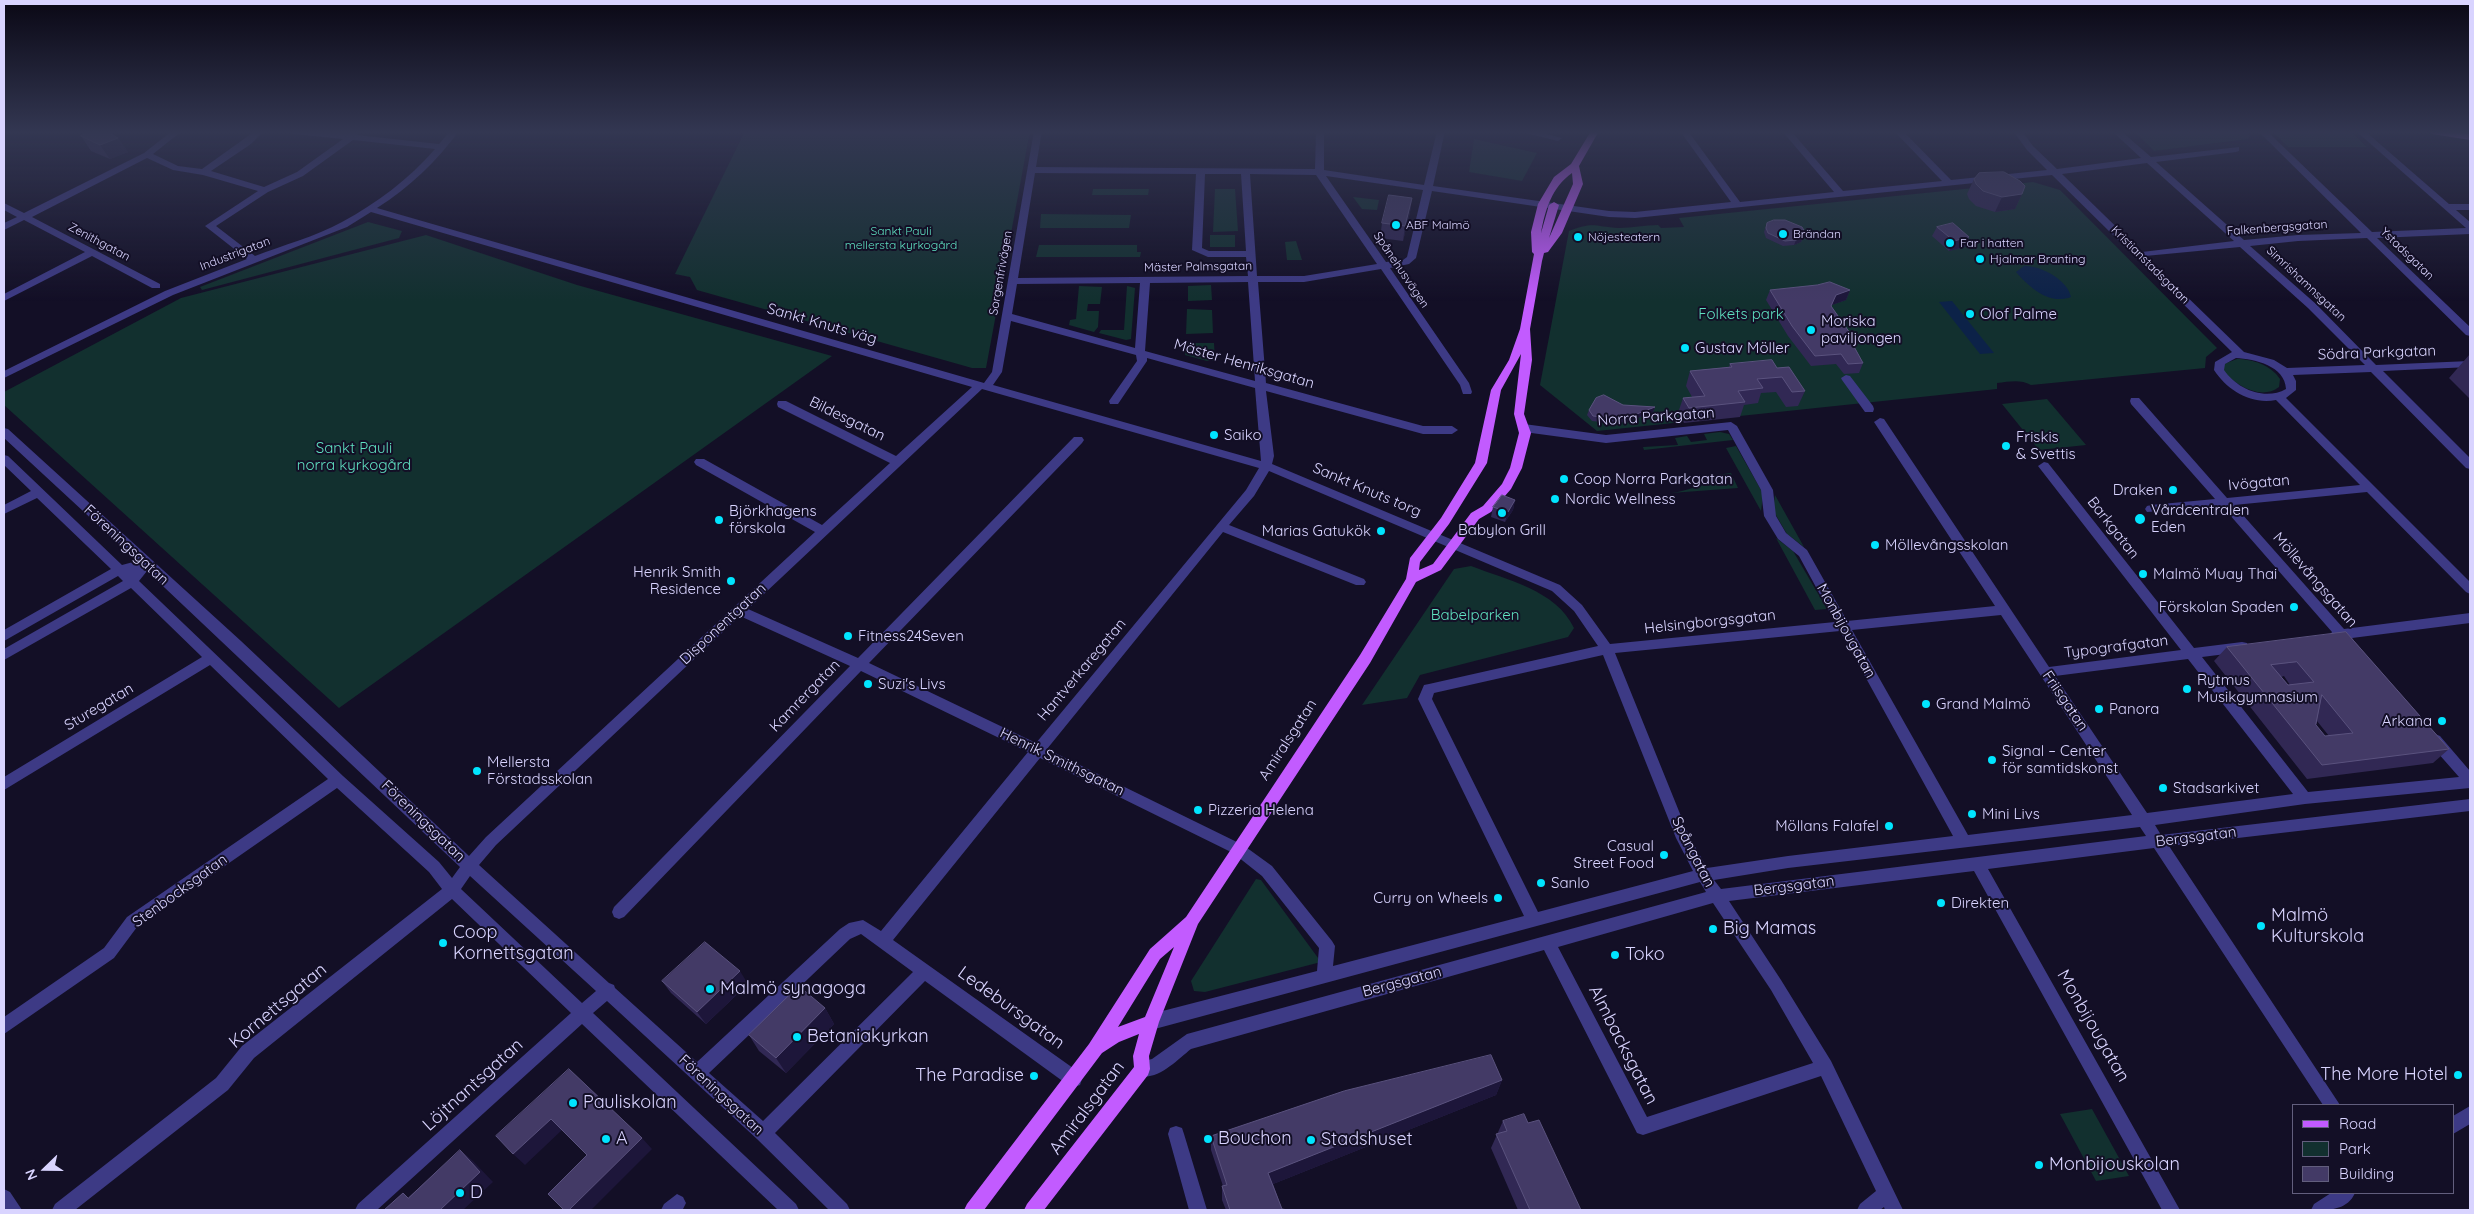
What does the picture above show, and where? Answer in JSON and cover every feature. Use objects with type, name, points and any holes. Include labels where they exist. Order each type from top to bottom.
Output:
[{"type":"main road","name":"Amiralsgatan","points":[[1537,261],[1536,232],[1543,204],[1552,188]]},
{"type":"main road","name":"Amiralsgatan","points":[[1537,261],[1557,233],[1576,188]]},
{"type":"main road","name":"Amiralsgatan","points":[[1033,1210],[1142,1069],[1141,1056],[1152,1022],[1192,920],[1364,659],[1412,579],[1414,560],[1445,520],[1481,463],[1496,390],[1514,360],[1525,329],[1537,261],[1554,205]]},
{"type":"main road","name":"Amiralsgatan","points":[[1412,579],[1436,567],[1475,516],[1487,509],[1507,486],[1516,468],[1525,433],[1519,414],[1527,360],[1525,329]]},
{"type":"main road","name":"Amiralsgatan","points":[[973,1210],[1095,1050],[1155,954],[1192,920]]},
{"type":"main road","name":"Amiralsgatan","points":[[1095,1050],[1113,1037],[1152,1022]]},
{"type":"street","points":[[4,227],[82,188]]},
{"type":"street","points":[[257,188],[265,190]]},
{"type":"street","points":[[254,260],[210,226],[270,188]]},
{"type":"street","name":"Industrigatan","points":[[4,375],[169,293],[344,225],[399,188]]},
{"type":"street","name":"Sorgenfrivägen","points":[[983,386],[997,372],[1027,188]]},
{"type":"street","points":[[1200,188],[1197,250],[1208,254],[1252,254]]},
{"type":"street","points":[[1246,188],[1254,279],[1258,384],[1268,456],[1267,466]]},
{"type":"street","name":"Spånehusvägen","points":[[1330,188],[1465,385],[1467,392]]},
{"type":"street","name":"Mäster Palmsgatan","points":[[1013,281],[1314,278],[1406,262],[1412,258],[1427,188]]},
{"type":"street","points":[[1431,188],[1620,215],[1898,188]]},
{"type":"street","points":[[1725,188],[1737,204]]},
{"type":"street","points":[[1835,188],[1840,193]]},
{"type":"street","name":"Kristianstadsgatan","points":[[2072,188],[2241,355]]},
{"type":"street","name":"Simrishamnsgatan","points":[[2178,188],[2312,306],[2470,465]]},
{"type":"street","name":"Ystadsgatan","points":[[2320,188],[2470,332]]},
{"type":"street","points":[[2426,188],[2470,227]]},
{"type":"street","name":"Zenithgatan","points":[[4,206],[156,286]]},
{"type":"street","points":[[2448,207],[2470,207]]},
{"type":"street","name":"Sankt Knuts väg","points":[[370,209],[1267,466]]},
{"type":"street","name":"Falkenbergsgatan","points":[[2146,253],[2241,242],[2470,231]]},
{"type":"street","points":[[4,298],[93,252]]},
{"type":"street","points":[[1114,401],[1142,361],[1140,351],[1145,280]]},
{"type":"street","name":"Mäster Henriksgatan","points":[[1006,316],[1029,318],[1423,430],[1452,430]]},
{"type":"street","points":[[2241,355],[2264,360],[2284,372],[2290,379],[2292,387],[2286,394],[2280,397],[2264,397],[2246,392],[2225,379],[2219,370],[2220,362],[2228,356],[2241,355]]},
{"type":"street","name":"Södra Parkgatan","points":[[2284,372],[2470,364]]},
{"type":"street","points":[[1846,378],[1869,409]]},
{"type":"street","name":"Disponentgatan","points":[[469,866],[491,841],[738,610],[983,386]]},
{"type":"street","points":[[2280,397],[2470,589]]},
{"type":"street","name":"Möllevångsgatan","points":[[2135,401],[2361,657]]},
{"type":"street","name":"Bildesgatan","points":[[782,404],[898,462]]},
{"type":"street","name":"Friisgatan","points":[[1880,422],[2331,1104]]},
{"type":"street","name":"Norra Parkgatan","points":[[1524,428],[1606,439],[1731,426]]},
{"type":"street","name":"Monbijougatan","points":[[1731,426],[1767,490],[1770,516],[1782,536],[1803,554],[1963,840]]},
{"type":"street","name":"Föreningsgatan","points":[[4,432],[400,798],[469,866],[698,1072],[841,1210]]},
{"type":"street","name":"Kamrergatan","points":[[619,912],[859,663],[1078,440]]},
{"type":"street","name":"Föreningsgatan","points":[[4,459],[338,780],[434,867],[452,890],[790,1210]]},
{"type":"street","points":[[700,462],[823,531]]},
{"type":"street","name":"Sankt Knuts torg","points":[[1267,466],[1406,523],[1453,546]]},
{"type":"street","name":"Hantverkaregatan","points":[[883,940],[1221,526],[1267,466]]},
{"type":"street","name":"Barkgatan","points":[[2044,466],[2304,798]]},
{"type":"street","name":"Ivögatan","points":[[2151,509],[2370,488]]},
{"type":"street","points":[[4,510],[39,492]]},
{"type":"street","points":[[1221,526],[1360,582]]},
{"type":"street","name":"Spångatan","points":[[1453,546],[1556,588],[1578,608],[1607,649],[1683,838],[1716,896],[1776,985],[1825,1067],[1894,1210]]},
{"type":"street","points":[[4,636],[119,570],[146,563]]},
{"type":"street","points":[[4,655],[132,582],[146,563]]},
{"type":"street","name":"Henrik Smithsgatan","points":[[738,610],[859,663],[1038,749],[1238,849],[1267,871],[1326,946],[1324,976]]},
{"type":"street","name":"Helsingborgsgatan","points":[[1534,920],[1427,705],[1426,695],[1433,686],[1607,649],[2005,610]]},
{"type":"street","points":[[2323,637],[2470,618]]},
{"type":"street","name":"Typografgatan","points":[[2046,672],[2254,645]]},
{"type":"street","name":"Sturegatan","points":[[4,784],[212,657]]},
{"type":"street","points":[[2426,730],[2470,781]]},
{"type":"street","name":"Stenbocksgatan","points":[[4,1026],[109,953],[132,922],[338,780]]},
{"type":"street","name":"Bergsgatan","points":[[1152,1022],[1703,875],[1963,840],[2144,820],[2304,798],[2470,781]]},
{"type":"street","name":"Bergsgatan","points":[[1142,1069],[1156,1066],[1187,1042],[1716,896],[2322,821],[2470,805]]},
{"type":"street","name":"Monbijougatan","points":[[1977,863],[2171,1210]]},
{"type":"street","name":"Kornettsgatan","points":[[61,1210],[222,1084],[248,1052],[452,890],[469,866]]},
{"type":"street","name":"Ledebursgatan","points":[[698,1072],[845,934],[854,928],[864,927],[1074,1079]]},
{"type":"street","name":"Almbacksgatan","points":[[1548,943],[1643,1127],[1825,1067]]},
{"type":"street","points":[[762,1132],[925,970]]},
{"type":"street","name":"Löjtnantsgatan","points":[[364,1210],[608,990]]},
{"type":"street","points":[[2454,1125],[2470,1114]]},
{"type":"street","points":[[1176,1134],[1198,1210]]},
{"type":"street","points":[[1866,1210],[1885,1194]]},
{"type":"street","points":[[2320,1210],[2344,1194]]},
{"type":"street","points":[[4,1198],[12,1210]]},
{"type":"green space","name":"Sankt Pauli mellersta kyrkogård","points":[[717,188],[1019,188],[986,368],[972,368],[697,290],[690,277],[675,274]]},
{"type":"green space","name":"Folkets park","points":[[1977,188],[2052,188],[2060,190],[2217,348],[2206,357],[2205,368],[2031,385],[2019,381],[2006,382],[1997,383],[1997,389],[1597,431],[1540,385],[1569,231],[1589,225],[1619,228],[1658,225],[1661,228],[1684,227],[1679,218]]},
{"type":"green space","points":[[1093,189],[1149,189],[1148,195],[1092,195]]},
{"type":"green space","points":[[1215,189],[1235,189],[1238,231],[1213,232]]},
{"type":"green space","points":[[1353,197],[1379,200],[1377,210],[1362,209]]},
{"type":"green space","points":[[1041,214],[1131,215],[1129,228],[1040,228]]},
{"type":"green space","points":[[368,222],[402,231],[399,238],[202,290],[200,287]]},
{"type":"green space","name":"Sankt Pauli norra kyrkogård","points":[[426,235],[577,285],[832,356],[339,708],[4,405],[4,392],[181,298]]},
{"type":"green space","points":[[1210,235],[1235,235],[1235,247],[1210,247]]},
{"type":"green space","points":[[1296,241],[1302,260],[1287,260],[1285,242]]},
{"type":"green space","points":[[1039,245],[1137,245],[1137,252],[1141,252],[1140,257],[1036,257]]},
{"type":"green space","points":[[1211,285],[1212,300],[1188,301],[1188,286]]},
{"type":"green space","points":[[1079,286],[1102,287],[1100,304],[1088,304],[1087,311],[1099,311],[1098,327],[1094,332],[1069,325],[1070,320],[1076,319]]},
{"type":"green space","points":[[1127,286],[1135,288],[1131,339],[1126,340],[1099,333],[1101,330],[1124,330]]},
{"type":"green space","points":[[1187,309],[1212,310],[1213,333],[1186,334]]},
{"type":"green space","points":[[1186,343],[1214,343],[1215,361],[1207,361],[1185,355]]},
{"type":"green space","points":[[2237,359],[2249,360],[2272,370],[2280,379],[2279,387],[2272,391],[2257,392],[2235,382],[2223,372],[2224,364]]},
{"type":"green space","points":[[2047,399],[2086,445],[2039,450],[2002,404]]},
{"type":"green space","points":[[1720,432],[1729,434],[1733,440],[1644,450],[1643,447],[1678,445],[1675,438],[1687,436],[1691,442],[1707,440],[1704,434]]},
{"type":"green space","points":[[1736,446],[1761,490],[1763,496],[1761,511],[1726,448]]},
{"type":"green space","points":[[1731,473],[1738,488],[1671,493],[1721,481],[1723,485],[1733,484],[1731,478],[1715,479],[1716,475]]},
{"type":"green space","points":[[1775,495],[1804,547],[1787,534],[1773,510]]},
{"type":"green space","points":[[1776,538],[1793,551],[1827,609],[1815,610]]},
{"type":"green space","name":"Babelparken","points":[[1471,566],[1515,582],[1543,595],[1566,615],[1574,628],[1568,637],[1420,675],[1407,698],[1362,705],[1454,569]]},
{"type":"green space","points":[[1256,879],[1261,880],[1321,962],[1205,992],[1194,991],[1191,981]]},
{"type":"green space","points":[[2092,1109],[2129,1176],[2096,1181],[2060,1114]]},
{"type":"water","points":[[2024,266],[2038,268],[2059,279],[2069,291],[2071,297],[2055,299],[2040,294],[2016,272]]},
{"type":"water","points":[[1952,301],[1994,353],[1980,354],[1939,302]]},
{"type":"building","points":[[1980,188],[2024,188],[2022,194],[2002,197],[1983,191]]},
{"type":"building","points":[[1389,195],[1412,198],[1405,226],[1382,223]]},
{"type":"building","name":"Brändan","points":[[1774,220],[1785,220],[1802,227],[1805,232],[1803,237],[1785,241],[1768,233],[1767,223]]},
{"type":"building","points":[[1953,223],[1969,237],[1954,241],[1937,227]]},
{"type":"building","name":"Moriska paviljongen","points":[[1830,282],[1850,290],[1836,295],[1831,306],[1857,343],[1852,343],[1863,363],[1848,364],[1841,354],[1815,356],[1792,326],[1770,290]]},
{"type":"building","points":[[1772,360],[1777,368],[1789,367],[1805,391],[1792,392],[1782,377],[1757,379],[1763,388],[1738,391],[1745,402],[1689,408],[1683,398],[1705,396],[1690,371],[1732,367],[1730,364]]},
{"type":"building","points":[[1604,395],[1623,405],[1655,407],[1629,417],[1593,416],[1589,410],[1596,398]]},
{"type":"building","points":[[1502,495],[1515,500],[1508,512],[1493,507]]},
{"type":"building","points":[[2346,632],[2449,749],[2322,765],[2227,647]],"holes":[[[2297,662],[2314,682],[2288,685],[2271,665]],[[2322,695],[2353,733],[2325,736],[2316,725]]]},
{"type":"building","name":"Malmö synagoga","points":[[705,942],[740,971],[697,1012],[662,981]]},
{"type":"building","points":[[799,986],[825,1008],[776,1058],[749,1035]]},
{"type":"building","name":"Stadshuset","points":[[1491,1055],[1502,1080],[1268,1173],[1282,1209],[1288,1210],[1230,1210],[1222,1186],[1227,1185],[1211,1136],[1344,1091]]},
{"type":"building","name":"A","points":[[569,1069],[642,1138],[569,1210],[564,1210],[548,1194],[587,1155],[551,1119],[513,1154],[496,1136]]},
{"type":"building","points":[[1524,1114],[1528,1123],[1539,1120],[1581,1210],[1530,1210],[1496,1134],[1507,1131],[1503,1121]]},
{"type":"building","points":[[460,1150],[480,1172],[442,1210],[384,1210],[403,1193],[408,1198]]},
{"type":"place","name":"ABF Malmö","points":[[1396,225]]},
{"type":"place","name":"Brändan","points":[[1783,234]]},
{"type":"place","name":"Nöjesteatern","points":[[1578,237]]},
{"type":"place","name":"Far i hatten","points":[[1950,243]]},
{"type":"place","name":"Hjalmar Branting","points":[[1980,259]]},
{"type":"place","name":"Olof Palme","points":[[1970,314]]},
{"type":"place","name":"Moriska paviljongen","points":[[1811,330]]},
{"type":"place","name":"Gustav Möller","points":[[1685,348]]},
{"type":"place","name":"Saiko","points":[[1214,435]]},
{"type":"place","name":"Friskis & Svettis","points":[[2006,446]]},
{"type":"place","name":"Coop Norra Parkgatan","points":[[1564,479]]},
{"type":"place","name":"Draken","points":[[2173,490]]},
{"type":"place","name":"Nordic Wellness","points":[[1555,499]]},
{"type":"place","name":"Babylon Grill","points":[[1502,513]]},
{"type":"place","name":"Vårdcentralen Eden","points":[[2140,519]]},
{"type":"place","name":"Björkhagens förskola","points":[[719,520]]},
{"type":"place","name":"Marias Gatukök","points":[[1381,531]]},
{"type":"place","name":"Möllevångsskolan","points":[[1875,545]]},
{"type":"place","name":"Malmö Muay Thai","points":[[2143,574]]},
{"type":"place","name":"Henrik Smith Residence","points":[[731,581]]},
{"type":"place","name":"Förskolan Spaden","points":[[2294,607]]},
{"type":"place","name":"Fitness24Seven","points":[[848,636]]},
{"type":"place","name":"Suzi's Livs","points":[[868,684]]},
{"type":"place","name":"Rytmus Musikgymnasium","points":[[2187,689]]},
{"type":"place","name":"Grand Malmö","points":[[1926,704]]},
{"type":"place","name":"Panora","points":[[2099,709]]},
{"type":"place","name":"Arkana","points":[[2442,721]]},
{"type":"place","name":"Signal – Center för samtidskonst","points":[[1992,760]]},
{"type":"place","name":"Mellersta Förstadsskolan","points":[[477,771]]},
{"type":"place","name":"Stadsarkivet","points":[[2163,788]]},
{"type":"place","name":"Pizzeria Helena","points":[[1198,810]]},
{"type":"place","name":"Mini Livs","points":[[1972,814]]},
{"type":"place","name":"Möllans Falafel","points":[[1889,826]]},
{"type":"place","name":"Casual Street Food","points":[[1664,855]]},
{"type":"place","name":"Sanlo","points":[[1541,883]]},
{"type":"place","name":"Curry on Wheels","points":[[1498,898]]},
{"type":"place","name":"Direkten","points":[[1941,903]]},
{"type":"place","name":"Malmö Kulturskola","points":[[2261,926]]},
{"type":"place","name":"Big Mamas","points":[[1713,929]]},
{"type":"place","name":"Coop Kornettsgatan","points":[[443,943]]},
{"type":"place","name":"Toko","points":[[1615,955]]},
{"type":"place","name":"Malmö synagoga","points":[[710,989]]},
{"type":"place","name":"Betaniakyrkan","points":[[797,1037]]},
{"type":"place","name":"The More Hotel","points":[[2458,1075]]},
{"type":"place","name":"The Paradise","points":[[1034,1076]]},
{"type":"place","name":"Pauliskolan","points":[[573,1103]]},
{"type":"place","name":"A","points":[[606,1139]]},
{"type":"place","name":"Bouchon","points":[[1208,1139]]},
{"type":"place","name":"Stadshuset","points":[[1311,1140]]},
{"type":"place","name":"Monbijouskolan","points":[[2039,1165]]},
{"type":"place","name":"D","points":[[460,1193]]}]
